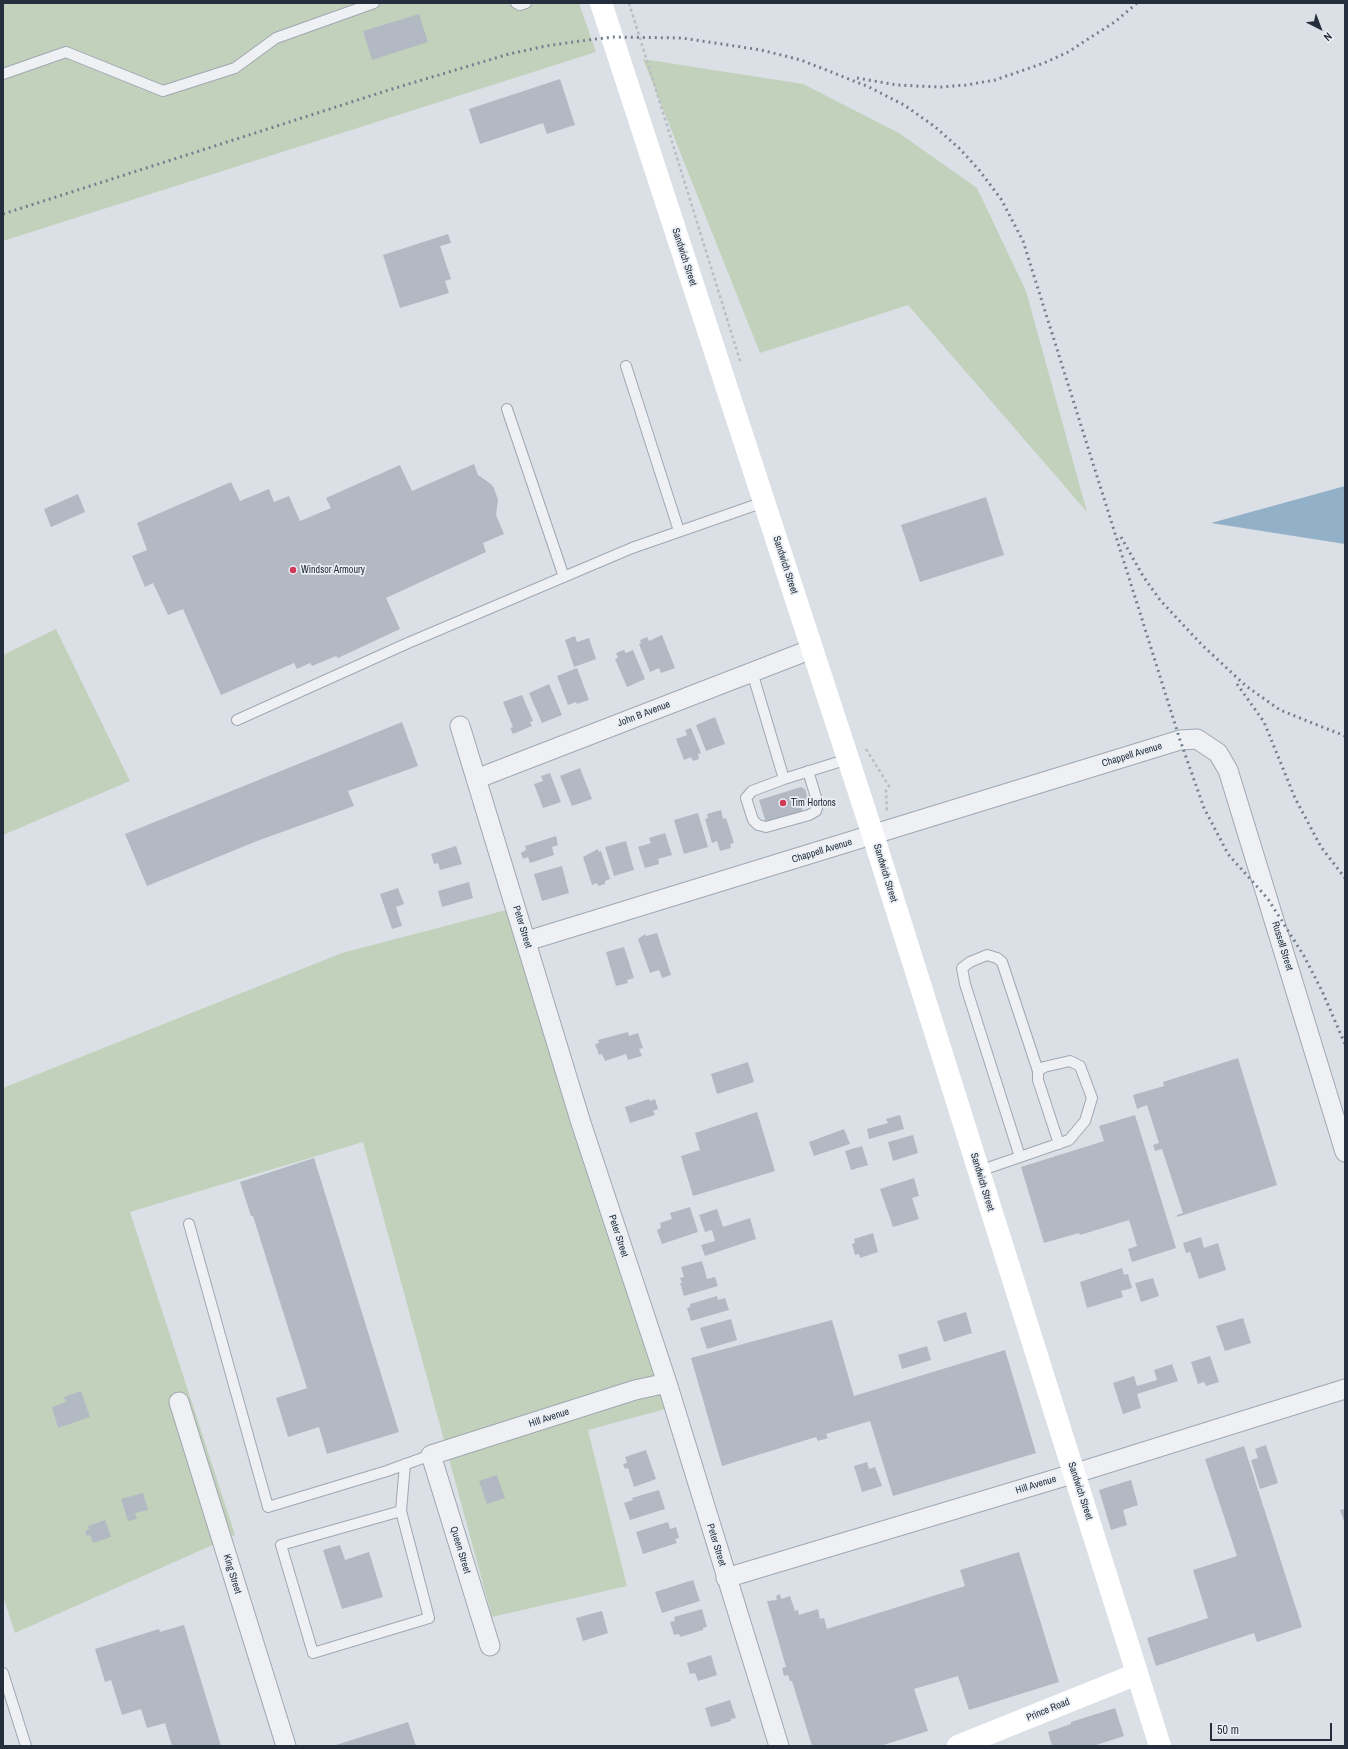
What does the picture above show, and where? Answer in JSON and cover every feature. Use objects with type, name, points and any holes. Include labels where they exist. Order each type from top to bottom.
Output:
[{"type":"main road","name":"Sandwich Street","points":[[601,3],[848,759],[881,832],[979,1171],[1160,1746]]},
{"type":"main road","name":"Prince Road","points":[[958,1746],[1137,1674]]},
{"type":"street","name":"John B Avenue","points":[[476,779],[812,649]]},
{"type":"street","name":"Peter Street","points":[[460,726],[527,941],[581,1123],[667,1384],[779,1746]]},
{"type":"street","name":"Chappell Avenue","points":[[527,941],[1180,740],[1197,739],[1208,745]]},
{"type":"street","name":"Russell Street","points":[[1208,745],[1218,753],[1228,770],[1345,1152]]},
{"type":"street","name":"Hill Avenue","points":[[431,1455],[635,1390],[667,1384]]},
{"type":"street","name":"Hill Avenue","points":[[726,1578],[1074,1473],[1345,1389]]},
{"type":"street","name":"King Street","points":[[179,1402],[286,1746]]},
{"type":"street","name":"Queen Street","points":[[431,1455],[490,1646]]},
{"type":"lane","points":[[3,74],[66,52],[163,91],[235,68],[276,38],[374,3]]},
{"type":"lane","points":[[516,3],[520,5],[526,3]]},
{"type":"lane","points":[[626,366],[679,532]]},
{"type":"lane","points":[[507,409],[564,577]]},
{"type":"lane","points":[[237,720],[408,643],[632,548],[764,502]]},
{"type":"lane","points":[[752,672],[784,779]]},
{"type":"lane","points":[[808,772],[818,804],[816,811],[809,815],[766,827],[758,825],[753,820],[746,798],[752,791],[784,779],[848,759]]},
{"type":"lane","points":[[1020,1157],[965,984],[962,968],[970,962],[987,955],[997,958],[1002,962],[1038,1071],[1038,1080],[1059,1144]]},
{"type":"lane","points":[[979,1171],[1069,1140],[1085,1121],[1092,1098],[1080,1066],[1070,1061],[1044,1067],[1038,1071]]},
{"type":"lane","points":[[189,1224],[268,1506],[431,1455]]},
{"type":"lane","points":[[401,1511],[280,1545],[313,1653],[429,1618],[401,1511],[405,1464]]},
{"type":"lane","points":[[3,1673],[26,1746]]},
{"type":"path","points":[[629,3],[742,366]]},
{"type":"path","points":[[865,746],[889,786],[886,790],[881,832]]},
{"type":"green space","points":[[3,3],[579,3],[596,52],[3,241]]},
{"type":"green space","points":[[643,59],[803,84],[899,133],[977,188],[1026,291],[1087,512],[908,305],[760,353]]},
{"type":"green space","points":[[56,629],[130,781],[3,835],[3,655]]},
{"type":"green space","points":[[514,908],[669,1408],[588,1430],[627,1586],[492,1617],[363,1142],[130,1212],[235,1535],[15,1633],[3,1596],[3,1088],[342,953]]},
{"type":"water","points":[[1345,486],[1345,544],[1211,523]]},
{"type":"building","points":[[419,14],[428,42],[372,60],[363,31]]},
{"type":"building","points":[[560,79],[575,125],[547,134],[543,123],[480,144],[469,109]]},
{"type":"building","points":[[448,234],[451,243],[440,246],[451,279],[445,281],[449,293],[400,308],[383,255]]},
{"type":"building","name":"Windsor Armoury","points":[[474,464],[478,475],[491,484],[494,488],[498,500],[496,515],[504,534],[483,543],[486,552],[386,598],[400,629],[338,658],[336,656],[312,666],[310,663],[297,669],[294,663],[221,695],[183,609],[168,615],[153,583],[145,587],[132,556],[147,550],[137,523],[231,482],[240,501],[269,489],[274,502],[289,496],[300,521],[331,508],[326,498],[400,465],[412,491]]},
{"type":"building","points":[[78,494],[85,512],[51,527],[44,509]]},
{"type":"building","points":[[986,497],[1004,555],[920,582],[901,525]]},
{"type":"building","points":[[662,635],[675,668],[661,673],[659,668],[650,672],[639,644],[641,643],[640,640],[647,637],[649,641]]},
{"type":"building","points":[[575,636],[577,642],[589,638],[596,659],[574,667],[565,640]]},
{"type":"building","points":[[624,650],[626,653],[633,650],[645,679],[627,687],[615,659],[618,658],[616,653]]},
{"type":"building","points":[[577,668],[589,700],[568,705],[557,676]]},
{"type":"building","points":[[549,684],[562,715],[542,723],[529,693]]},
{"type":"building","points":[[522,695],[533,721],[530,722],[532,726],[513,734],[510,728],[513,727],[503,702]]},
{"type":"building","points":[[715,717],[725,744],[706,751],[696,725]]},
{"type":"building","points":[[402,722],[418,766],[348,791],[354,806],[257,841],[147,886],[125,834]]},
{"type":"building","points":[[691,728],[701,753],[698,754],[699,759],[693,761],[691,757],[684,760],[676,739],[687,735],[685,730]]},
{"type":"building","points":[[580,768],[592,799],[572,806],[560,776]]},
{"type":"building","points":[[550,773],[561,802],[543,808],[534,784],[543,781],[541,776]]},
{"type":"building","points":[[801,787],[805,789],[809,803],[807,807],[802,808],[803,812],[766,823],[759,800]]},
{"type":"building","points":[[721,810],[723,819],[726,818],[734,843],[730,844],[731,848],[720,851],[717,841],[712,843],[705,819],[708,818],[707,814]]},
{"type":"building","points":[[698,813],[708,847],[684,854],[674,820]]},
{"type":"building","points":[[665,833],[672,855],[658,859],[659,864],[645,868],[638,847],[651,843],[649,838]]},
{"type":"building","points":[[556,836],[558,845],[552,847],[554,855],[530,863],[528,857],[523,859],[521,853],[526,850],[525,846]]},
{"type":"building","points":[[626,841],[634,870],[614,876],[605,847]]},
{"type":"building","points":[[456,846],[462,864],[440,870],[438,863],[434,864],[431,854]]},
{"type":"building","points":[[598,849],[599,852],[601,851],[610,879],[605,881],[605,884],[598,886],[597,883],[592,885],[583,857]]},
{"type":"building","points":[[562,866],[569,893],[542,901],[534,874]]},
{"type":"building","points":[[469,882],[473,898],[442,907],[438,891]]},
{"type":"building","points":[[398,888],[404,904],[396,907],[402,926],[392,929],[380,894]]},
{"type":"building","points":[[657,933],[671,975],[662,978],[659,970],[650,973],[638,939],[645,934],[646,936]]},
{"type":"building","points":[[624,947],[634,978],[627,980],[628,983],[616,986],[606,952]]},
{"type":"building","points":[[628,1032],[629,1036],[638,1033],[643,1048],[639,1049],[642,1056],[628,1060],[626,1054],[605,1061],[602,1054],[599,1055],[595,1044],[599,1043],[598,1040]]},
{"type":"building","points":[[1238,1058],[1277,1185],[1177,1217],[1177,1215],[1183,1213],[1162,1149],[1155,1151],[1153,1145],[1159,1143],[1147,1105],[1137,1109],[1133,1095],[1164,1086],[1163,1082]]},
{"type":"building","points":[[748,1062],[754,1082],[717,1094],[711,1074]]},
{"type":"building","points":[[649,1099],[650,1101],[655,1099],[658,1109],[653,1111],[655,1115],[630,1123],[625,1107]]},
{"type":"building","points":[[757,1112],[775,1171],[693,1196],[681,1156],[700,1150],[695,1133]]},
{"type":"building","points":[[900,1115],[904,1129],[869,1139],[867,1129],[888,1123],[886,1119]]},
{"type":"building","points":[[1135,1115],[1176,1248],[1132,1262],[1128,1249],[1137,1246],[1129,1220],[1080,1235],[1079,1233],[1044,1243],[1021,1167],[1104,1141],[1099,1126]]},
{"type":"building","points":[[844,1129],[850,1144],[814,1156],[809,1142]]},
{"type":"building","points":[[913,1135],[918,1153],[893,1161],[888,1142]]},
{"type":"building","points":[[862,1146],[868,1165],[851,1170],[845,1151]]},
{"type":"building","points":[[314,1158],[399,1432],[327,1454],[319,1427],[288,1437],[276,1398],[307,1388],[253,1216],[251,1216],[240,1182]]},
{"type":"building","points":[[914,1178],[919,1196],[912,1198],[919,1219],[893,1227],[880,1189]]},
{"type":"building","points":[[690,1207],[698,1232],[662,1244],[657,1230],[661,1228],[660,1223],[672,1219],[670,1213]]},
{"type":"building","points":[[717,1209],[723,1227],[750,1218],[756,1239],[705,1256],[701,1245],[715,1241],[712,1230],[705,1232],[699,1215]]},
{"type":"building","points":[[873,1233],[878,1252],[860,1258],[859,1254],[855,1255],[852,1244],[855,1243],[854,1239]]},
{"type":"building","points":[[1201,1237],[1204,1248],[1218,1243],[1226,1270],[1199,1279],[1190,1252],[1186,1253],[1183,1243]]},
{"type":"building","points":[[702,1261],[707,1279],[715,1277],[718,1286],[684,1296],[680,1283],[682,1283],[680,1278],[684,1277],[681,1267]]},
{"type":"building","points":[[1122,1268],[1124,1275],[1128,1274],[1132,1288],[1121,1291],[1123,1297],[1087,1308],[1080,1282]]},
{"type":"building","points":[[1153,1278],[1159,1296],[1141,1302],[1135,1283]]},
{"type":"building","points":[[717,1296],[718,1300],[725,1298],[729,1310],[691,1321],[687,1308],[690,1307],[690,1304]]},
{"type":"building","points":[[966,1312],[972,1333],[944,1342],[937,1321]]},
{"type":"building","points":[[1243,1318],[1251,1343],[1225,1351],[1216,1326]]},
{"type":"building","points":[[731,1319],[737,1340],[707,1349],[700,1328]]},
{"type":"building","points":[[832,1320],[854,1396],[1005,1350],[1036,1453],[893,1496],[870,1421],[826,1434],[828,1438],[818,1441],[816,1437],[722,1466],[691,1358]]},
{"type":"building","points":[[927,1346],[931,1360],[902,1369],[898,1355]]},
{"type":"building","points":[[1210,1356],[1219,1382],[1206,1386],[1204,1382],[1198,1384],[1191,1362]]},
{"type":"building","points":[[1172,1364],[1178,1381],[1137,1394],[1141,1408],[1123,1414],[1113,1383],[1134,1376],[1137,1386],[1157,1380],[1154,1370]]},
{"type":"building","points":[[81,1391],[90,1417],[58,1428],[52,1407],[66,1402],[64,1397]]},
{"type":"building","points":[[1266,1445],[1278,1483],[1260,1489],[1251,1460],[1258,1458],[1255,1449]]},
{"type":"building","points":[[1244,1446],[1302,1627],[1257,1642],[1254,1633],[1156,1666],[1147,1638],[1208,1618],[1193,1570],[1237,1556],[1205,1459]]},
{"type":"building","points":[[646,1450],[656,1479],[634,1487],[628,1468],[625,1469],[623,1464],[627,1463],[625,1457]]},
{"type":"building","points":[[867,1462],[869,1469],[875,1467],[882,1486],[862,1492],[854,1466]]},
{"type":"building","points":[[497,1475],[505,1498],[487,1504],[479,1481]]},
{"type":"building","points":[[1131,1480],[1138,1505],[1123,1510],[1127,1525],[1111,1530],[1099,1490]]},
{"type":"building","points":[[659,1490],[665,1509],[630,1520],[624,1503],[633,1500],[632,1498]]},
{"type":"building","points":[[143,1493],[148,1510],[135,1513],[137,1519],[128,1521],[121,1499]]},
{"type":"building","points":[[1345,1509],[1345,1524],[1340,1510]]},
{"type":"building","points":[[105,1520],[111,1537],[93,1543],[90,1535],[87,1536],[85,1531],[89,1530],[88,1526]]},
{"type":"building","points":[[668,1522],[670,1529],[676,1527],[679,1538],[675,1539],[677,1543],[643,1554],[636,1532]]},
{"type":"building","points":[[340,1545],[345,1560],[369,1552],[383,1597],[342,1609],[323,1550]]},
{"type":"building","points":[[1019,1552],[1059,1682],[969,1710],[958,1676],[914,1689],[928,1731],[880,1746],[812,1746],[792,1681],[790,1681],[788,1675],[784,1676],[782,1668],[786,1667],[767,1601],[777,1600],[776,1596],[780,1594],[781,1599],[790,1596],[795,1611],[798,1610],[799,1615],[818,1609],[820,1619],[824,1618],[827,1629],[965,1586],[960,1570]]},
{"type":"building","points":[[693,1580],[700,1601],[662,1613],[655,1592]]},
{"type":"building","points":[[702,1609],[707,1627],[703,1628],[703,1630],[680,1637],[679,1634],[674,1635],[670,1622],[675,1621],[674,1617]]},
{"type":"building","points":[[602,1611],[608,1633],[583,1641],[576,1618]]},
{"type":"building","points":[[184,1625],[221,1746],[172,1746],[165,1723],[147,1728],[141,1709],[122,1715],[111,1680],[105,1682],[95,1649],[159,1629],[160,1632]]},
{"type":"building","points":[[711,1655],[717,1675],[698,1681],[695,1673],[690,1674],[687,1663]]},
{"type":"building","points":[[730,1700],[736,1718],[711,1727],[705,1708]]},
{"type":"building","points":[[1115,1708],[1124,1736],[1093,1746],[1052,1746],[1048,1732],[1071,1724],[1071,1722]]},
{"type":"building","points":[[408,1722],[416,1746],[336,1745]]},
{"type":"railway","points":[[857,78],[897,85],[941,87],[966,85],[995,80],[1044,63],[1068,52],[1116,21],[1137,3]]},
{"type":"railway","points":[[3,214],[392,89],[509,54],[546,46],[612,37],[682,38],[761,50],[801,60],[869,87],[904,105],[934,126],[959,148],[979,170],[1001,199],[1023,241],[1180,740],[1204,808],[1228,854],[1268,899],[1304,956],[1322,991],[1345,1044]]},
{"type":"railway","points":[[1121,537],[1143,576],[1160,600],[1202,645],[1246,686],[1280,710],[1345,736]]},
{"type":"railway","points":[[1237,684],[1264,722],[1295,798],[1321,847],[1345,878]]},
{"type":"place","name":"Windsor Armoury","points":[[293,570]]},
{"type":"place","name":"Tim Hortons","points":[[783,803]]}]
